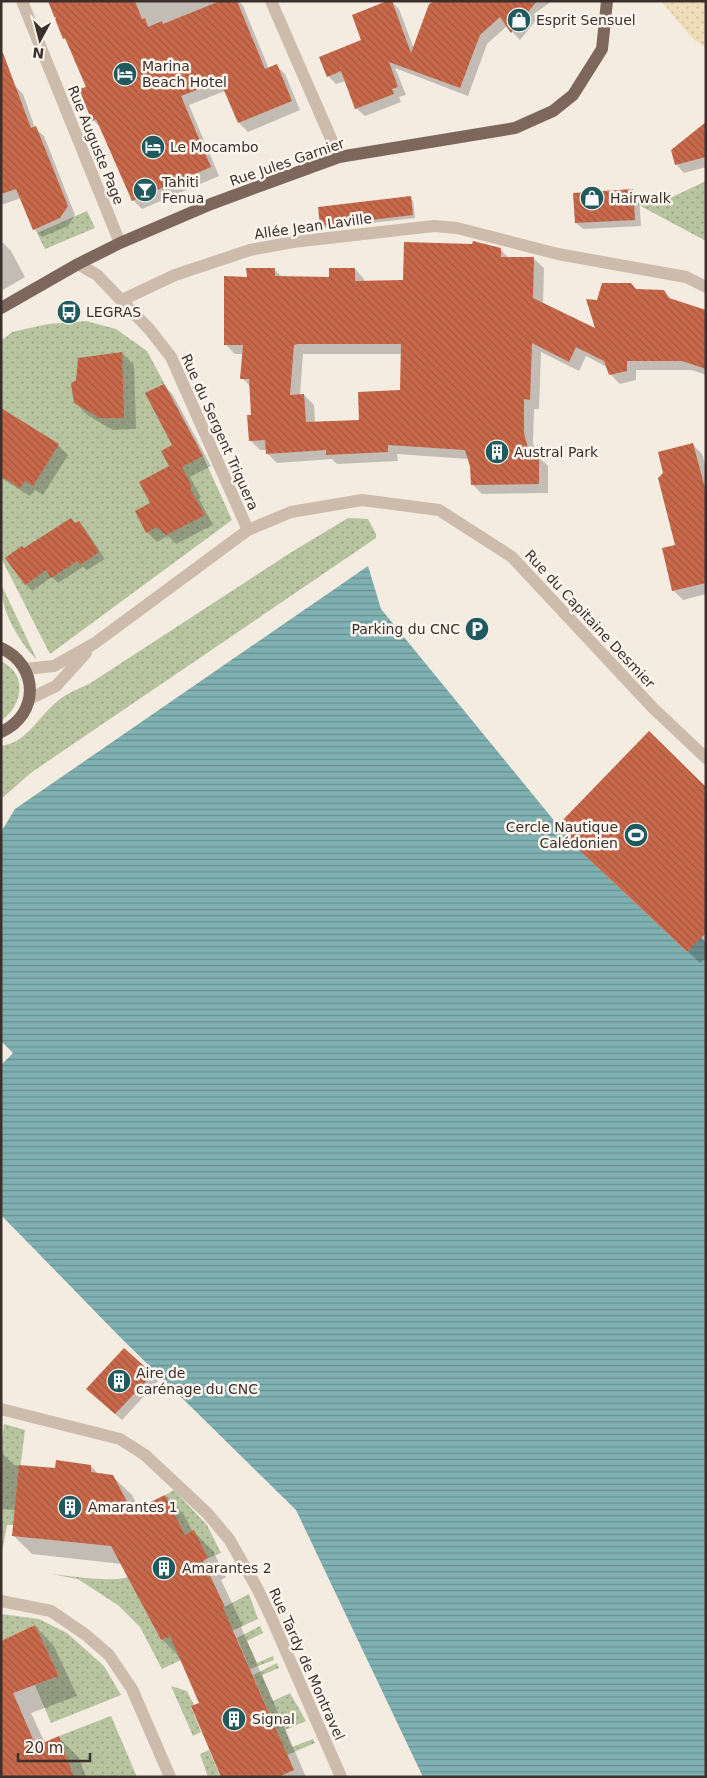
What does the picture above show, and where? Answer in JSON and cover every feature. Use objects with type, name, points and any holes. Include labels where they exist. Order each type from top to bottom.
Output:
[{"type":"main road","name":"Rue Jules Garnier","points":[[1,308],[78,264],[120,243],[211,204],[339,157],[515,128],[553,111],[573,95],[602,49],[607,1]]},
{"type":"main road","points":[[1,732],[9,729],[25,711],[30,689],[26,669],[16,657],[2,647]]},
{"type":"street","name":"Rue Auguste Page","points":[[22,1],[120,243]]},
{"type":"street","points":[[271,1],[339,157]]},
{"type":"street","name":"Allée Jean Laville","points":[[122,300],[175,275],[250,250],[293,242],[434,226],[457,228],[558,254],[686,277],[706,287]]},
{"type":"street","name":"Rue du Sergent Triquera","points":[[78,264],[97,275],[150,330],[171,357],[248,530]]},
{"type":"street","name":"Rue du Capitaine Desmier","points":[[26,669],[54,666],[95,643],[248,530],[291,512],[362,500],[439,510],[512,557],[653,708],[706,758]]},
{"type":"street","name":"Rue du Capitaine Desmier","points":[[29,700],[56,686],[95,643]]},
{"type":"street","name":"Rue Tardy de Montravel","points":[[1,1409],[120,1439],[144,1456],[207,1513],[228,1539],[271,1616],[341,1777]]},
{"type":"street","points":[[1,1601],[50,1611],[86,1635],[109,1655],[132,1689],[170,1777]]},
{"type":"green space","points":[[706,181],[706,241],[635,203],[668,199]]},
{"type":"green space","points":[[87,211],[95,228],[45,249],[37,233]]},
{"type":"green space","points":[[86,321],[116,329],[147,351],[203,456],[232,520],[50,654],[1,558],[1,341],[12,332],[48,324]]},
{"type":"green space","points":[[348,518],[368,519],[376,534],[376,538],[32,772],[1,799],[1,746],[17,741],[56,702],[65,696],[89,684],[290,553]]},
{"type":"green space","points":[[1,584],[37,660],[17,635],[7,615]]},
{"type":"green space","points":[[1,661],[10,667],[15,674],[19,681],[19,690],[14,707],[1,721]]},
{"type":"green space","points":[[4,1424],[25,1430],[13,1525],[7,1525],[1,1558],[1,1446]]},
{"type":"green space","points":[[174,1490],[207,1525],[221,1553],[208,1558],[194,1531],[185,1535],[165,1495]]},
{"type":"green space","points":[[51,1574],[106,1579],[126,1578],[134,1575],[143,1606],[161,1640],[249,1594],[258,1619],[182,1653],[185,1658],[162,1669],[140,1627],[119,1606],[78,1579]]},
{"type":"green space","points":[[1,1614],[39,1619],[67,1633],[104,1666],[121,1695],[51,1723],[35,1685],[59,1676],[35,1625],[1,1641]]},
{"type":"green space","points":[[260,1626],[263,1633],[247,1641],[257,1663],[273,1656],[274,1660],[250,1669],[237,1638]]},
{"type":"green space","points":[[277,1663],[279,1668],[262,1675],[273,1701],[290,1693],[306,1721],[285,1730],[292,1747],[313,1739],[315,1743],[287,1755],[253,1675]]},
{"type":"green space","points":[[171,1686],[187,1691],[194,1705],[191,1707],[201,1732],[193,1736]]},
{"type":"green space","points":[[111,1716],[137,1777],[74,1777],[59,1736]]},
{"type":"green space","points":[[209,1750],[220,1776],[231,1777],[208,1777],[200,1754]]},
{"type":"sand","points":[[661,1],[706,1],[706,47],[694,40]]},
{"type":"water","points":[[368,566],[381,609],[574,845],[687,952],[701,937],[706,943],[706,1777],[423,1777],[296,1510],[120,1337],[1,1215],[1,1065],[13,1053],[1,1041],[1,832],[15,809]]},
{"type":"building","points":[[48,1],[135,1],[142,19],[145,18],[148,27],[162,21],[163,24],[220,1],[237,1],[265,69],[277,64],[292,101],[238,123],[220,81],[181,96],[211,167],[132,201],[96,119],[92,121],[79,89],[86,87],[65,38],[63,39]]},
{"type":"building","points":[[387,1],[392,1],[411,53],[429,4],[435,1],[537,1],[511,33],[500,17],[480,35],[460,88],[389,62],[398,87],[392,89],[394,94],[355,109],[341,71],[327,77],[319,57],[361,40],[352,15]]},
{"type":"building","points":[[1,53],[3,53],[31,128],[36,126],[68,206],[60,218],[33,230],[16,189],[1,194]]},
{"type":"building","points":[[706,122],[706,157],[675,165],[671,150]]},
{"type":"building","points":[[633,189],[635,220],[575,223],[573,193]]},
{"type":"building","points":[[411,196],[413,215],[320,226],[318,207]]},
{"type":"building","points":[[473,241],[501,248],[501,257],[534,257],[533,298],[595,328],[586,299],[597,300],[602,283],[631,283],[636,289],[664,290],[669,298],[706,310],[706,369],[682,361],[627,361],[627,371],[609,375],[604,361],[576,347],[569,362],[532,343],[530,400],[524,399],[524,433],[530,456],[539,455],[539,484],[471,485],[470,466],[465,450],[388,445],[388,452],[326,455],[326,450],[266,454],[265,440],[249,441],[247,415],[251,415],[249,379],[240,379],[243,345],[224,345],[224,276],[247,277],[246,268],[275,268],[275,276],[329,277],[329,268],[355,268],[355,281],[403,280],[404,242],[472,244]],"holes":[[[401,344],[400,390],[358,392],[359,420],[306,422],[304,394],[290,395],[294,345]]]},
{"type":"building","points":[[122,352],[124,418],[100,418],[74,403],[71,384],[76,380],[78,358]]},
{"type":"building","points":[[164,384],[203,456],[182,467],[192,487],[190,489],[205,515],[166,535],[157,527],[146,533],[135,511],[150,503],[139,482],[169,466],[161,451],[172,445],[145,393]]},
{"type":"building","points":[[1,408],[59,444],[33,486],[25,481],[20,488],[1,476]]},
{"type":"building","points":[[693,443],[706,492],[706,583],[672,591],[662,548],[675,545],[658,478],[663,473],[658,452]]},
{"type":"building","points":[[71,518],[75,523],[79,521],[99,552],[80,565],[77,561],[51,578],[46,570],[25,585],[5,558]]},
{"type":"building","name":"Cercle Nautique Calédonien","points":[[649,731],[706,787],[706,933],[687,952],[574,845],[558,825]]},
{"type":"building","name":"Aire de carénage du CNC","points":[[124,1348],[153,1374],[115,1414],[86,1389]]},
{"type":"building","points":[[56,1460],[91,1465],[91,1472],[113,1475],[132,1511],[165,1495],[185,1535],[194,1530],[208,1558],[203,1561],[225,1607],[223,1608],[294,1770],[278,1777],[221,1777],[191,1706],[199,1703],[170,1636],[161,1640],[111,1546],[12,1536],[19,1465],[55,1468]]},
{"type":"building","points":[[35,1625],[59,1676],[13,1693],[36,1746],[59,1736],[74,1777],[1,1777],[1,1641]]},
{"type":"place","name":"Esprit Sensuel","points":[[519,20]]},
{"type":"place","name":"Marina Beach Hotel","points":[[125,74]]},
{"type":"place","name":"Le Mocambo","points":[[153,147]]},
{"type":"place","name":"Tahiti Fenua","points":[[145,190]]},
{"type":"place","name":"Hairwalk","points":[[592,198]]},
{"type":"place","name":"LEGRAS","points":[[69,312]]},
{"type":"place","name":"Austral Park","points":[[497,452]]},
{"type":"place","name":"Parking du CNC","points":[[477,629]]},
{"type":"place","name":"Cercle Nautique Calédonien","points":[[636,835]]},
{"type":"place","name":"Aire de carénage du CNC","points":[[119,1381]]},
{"type":"place","name":"Amarantes 1","points":[[70,1507]]},
{"type":"place","name":"Amarantes 2","points":[[164,1568]]},
{"type":"place","name":"Signal","points":[[234,1719]]}]
